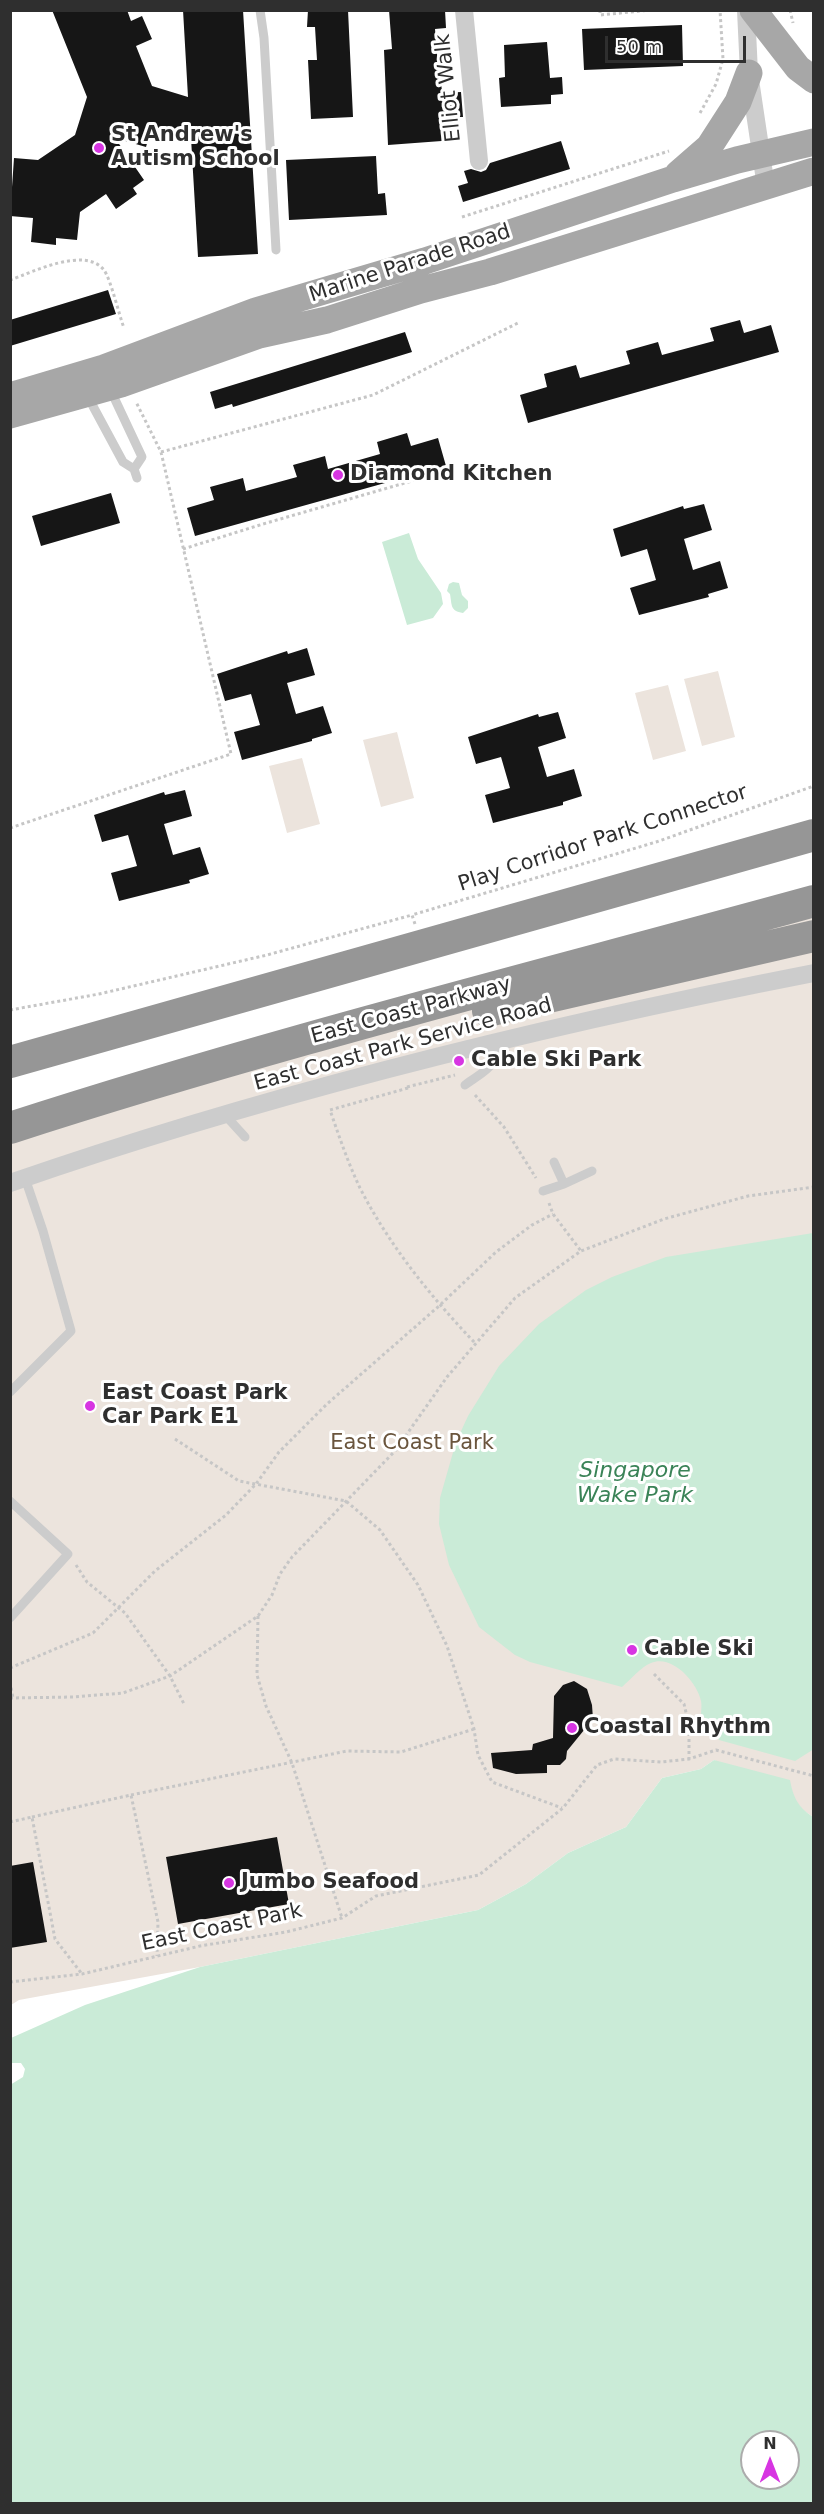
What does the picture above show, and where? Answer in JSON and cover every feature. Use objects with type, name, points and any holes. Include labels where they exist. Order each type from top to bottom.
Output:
[{"type":"highway","points":[[10,1062],[813,835]]},
{"type":"highway","name":"East Coast Parkway","points":[[10,1128],[128,1090],[245,1057],[813,902]]},
{"type":"highway","points":[[245,1057],[423,1026],[813,936]]},
{"type":"highway","points":[[10,1045],[104,1035]]},
{"type":"main road","points":[[753,10],[798,68],[813,80]]},
{"type":"main road","points":[[672,179],[709,147],[738,102],[749,74]]},
{"type":"main road","name":"Marine Parade Road","points":[[10,415],[101,381],[256,311],[425,261],[672,179],[813,142]]},
{"type":"main road","name":"Marine Parade Road","points":[[10,396],[101,381],[259,335],[327,320],[813,171]]},
{"type":"street","name":"Elliot Walk","points":[[464,10],[478,161]]},
{"type":"street","points":[[746,10],[749,74],[766,187]]},
{"type":"street","name":"East Coast Park Service Road","points":[[18,1180],[225,1115],[495,1040],[813,973]]},
{"type":"lane","points":[[260,10],[264,38],[276,250]]},
{"type":"lane","points":[[101,381],[142,457],[134,469]]},
{"type":"lane","points":[[101,381],[123,462],[134,469],[137,478]]},
{"type":"lane","points":[[465,1086],[495,1062],[497,1054],[495,1040]]},
{"type":"lane","points":[[225,1115],[245,1137]]},
{"type":"lane","points":[[554,1162],[564,1184]]},
{"type":"lane","points":[[543,1191],[592,1171]]},
{"type":"lane","points":[[10,1392],[71,1331],[43,1231],[18,1180]]},
{"type":"lane","points":[[10,1502],[68,1554],[10,1618]]},
{"type":"path","points":[[600,10],[600,15],[651,10]]},
{"type":"path","points":[[700,113],[716,84],[723,58],[720,10]]},
{"type":"path","points":[[462,217],[669,150]]},
{"type":"path","points":[[10,280],[69,260],[88,260],[104,271],[123,328]]},
{"type":"path","points":[[161,452],[373,395],[518,323]]},
{"type":"path","points":[[10,828],[231,754],[161,452],[101,381]]},
{"type":"path","points":[[183,549],[443,472]]},
{"type":"path","name":"Play Corridor Park Connector","points":[[10,1010],[99,994],[267,955],[412,915],[656,842],[813,786]]},
{"type":"path","points":[[412,915],[415,925]]},
{"type":"path","points":[[474,1343],[439,1306],[384,1230],[360,1188],[330,1110],[455,1075],[504,1127],[543,1191],[553,1214],[581,1251]]},
{"type":"path","points":[[405,1079],[408,1088]]},
{"type":"path","points":[[10,1682],[12,1698],[74,1697],[123,1693],[170,1676],[258,1616],[272,1595],[280,1574],[292,1557],[395,1451],[447,1377],[474,1343],[516,1298],[581,1251],[664,1219],[748,1196],[813,1187]]},
{"type":"path","points":[[10,1668],[93,1633],[155,1571],[226,1515],[256,1484],[279,1452],[327,1404],[511,1240],[553,1214]]},
{"type":"path","points":[[174,1439],[239,1481],[346,1501],[380,1530],[418,1585],[447,1646],[474,1729],[478,1755],[492,1782],[563,1808]]},
{"type":"path","points":[[68,1554],[87,1582],[119,1607],[170,1676],[184,1704]]},
{"type":"path","points":[[258,1616],[257,1675],[266,1707],[291,1763],[342,1917]]},
{"type":"path","points":[[654,1674],[684,1704],[689,1725],[689,1759]]},
{"type":"path","points":[[10,1822],[348,1751],[401,1752],[474,1729]]},
{"type":"path","name":"East Coast Park","points":[[10,1982],[82,1974],[200,1946],[286,1932],[342,1917],[376,1896],[479,1875],[563,1808],[597,1765],[614,1759],[661,1762],[689,1759],[716,1750],[813,1776]]},
{"type":"path","points":[[131,1795],[158,1922],[157,1956]]},
{"type":"path","points":[[32,1817],[55,1939],[82,1974]]},
{"type":"green space","points":[[718,671],[735,737],[702,746],[684,679]]},
{"type":"green space","points":[[668,685],[686,751],[653,760],[635,693]]},
{"type":"green space","points":[[397,732],[414,798],[381,807],[363,740]]},
{"type":"green space","points":[[302,758],[320,824],[287,833],[269,766]]},
{"type":"green space","name":"East Coast Park","points":[[813,901],[813,1817],[803,1810],[793,1798],[714,1760],[701,1769],[662,1778],[626,1827],[568,1853],[526,1884],[478,1910],[200,1967],[19,2000],[11,2005],[11,1129]]},
{"type":"water","points":[[409,533],[418,559],[441,593],[443,604],[433,618],[407,625],[382,542]]},
{"type":"water","points":[[459,583],[462,595],[468,601],[468,608],[463,613],[454,609],[447,591],[449,584]]},
{"type":"water","name":"Singapore Wake Park","points":[[813,1233],[814,1749],[795,1761],[719,1740],[711,1722],[701,1715],[699,1694],[689,1678],[667,1662],[659,1661],[647,1665],[622,1687],[530,1662],[515,1655],[479,1627],[449,1565],[439,1524],[440,1498],[456,1442],[468,1416],[499,1366],[539,1324],[586,1290],[612,1277],[666,1257]]},
{"type":"water","points":[[714,1760],[790,1780],[797,1801],[813,1817],[813,2503],[11,2503],[10,2085],[23,2077],[25,2069],[21,2063],[11,2063],[11,2038],[85,2005],[200,1967],[478,1910],[526,1884],[568,1853],[626,1827],[662,1778],[701,1769]]},
{"type":"building","points":[[52,10],[127,10],[131,21],[142,16],[152,39],[136,46],[152,86],[188,97],[183,10],[243,10],[258,254],[198,257],[191,138],[152,126],[146,147],[115,138],[144,180],[133,188],[137,194],[116,209],[106,194],[80,212],[77,240],[56,238],[56,245],[31,242],[33,218],[10,216],[14,158],[38,160],[75,135],[87,97]]},
{"type":"building","points":[[308,10],[348,10],[353,117],[311,119],[308,60],[317,60],[315,27],[307,27]]},
{"type":"building","points":[[389,10],[445,10],[446,28],[435,29],[442,93],[461,92],[463,117],[454,117],[455,140],[388,145],[384,50],[392,49]]},
{"type":"building","points":[[682,25],[683,66],[584,70],[582,29]]},
{"type":"building","points":[[547,42],[550,78],[562,77],[563,94],[551,95],[551,104],[501,107],[499,78],[505,77],[504,45]]},
{"type":"building","points":[[561,141],[570,169],[463,202],[458,186],[468,183],[464,171],[471,169],[481,172],[486,170],[490,163]]},
{"type":"building","points":[[376,156],[378,194],[385,193],[387,215],[289,220],[286,160]]},
{"type":"building","points":[[108,290],[116,314],[10,346],[10,320]]},
{"type":"building","points":[[740,320],[744,333],[771,325],[779,352],[528,423],[520,395],[547,387],[544,374],[576,365],[580,378],[630,364],[626,351],[658,342],[662,355],[714,341],[710,328]]},
{"type":"building","points":[[405,332],[412,352],[233,407],[232,404],[215,409],[210,392]]},
{"type":"building","points":[[407,433],[411,446],[438,438],[446,466],[195,536],[187,508],[214,500],[210,487],[243,478],[246,491],[297,477],[293,465],[325,456],[328,469],[380,454],[377,442]]},
{"type":"building","points":[[111,493],[120,523],[41,546],[32,516]]},
{"type":"building","points":[[704,504],[712,530],[684,539],[693,570],[720,561],[728,588],[708,594],[709,597],[639,615],[630,588],[656,580],[647,549],[621,557],[613,529],[683,506],[684,509]]},
{"type":"building","points":[[307,648],[315,675],[287,683],[296,714],[323,706],[332,733],[312,739],[312,741],[242,760],[234,732],[260,725],[251,694],[225,701],[217,674],[287,651],[288,654]]},
{"type":"building","points":[[558,712],[566,738],[538,747],[547,777],[574,769],[582,796],[563,802],[563,805],[493,823],[485,795],[510,788],[501,757],[476,764],[468,737],[538,714],[539,717]]},
{"type":"building","points":[[185,790],[192,816],[164,824],[173,855],[200,847],[209,874],[189,880],[190,883],[119,901],[111,873],[137,866],[128,835],[102,842],[94,815],[164,792],[165,795]]},
{"type":"building","points":[[574,1681],[587,1689],[593,1719],[567,1751],[566,1759],[560,1765],[547,1765],[547,1773],[516,1774],[493,1768],[491,1753],[532,1750],[533,1744],[553,1738],[554,1696],[563,1685]]},
{"type":"building","points":[[277,1837],[289,1904],[178,1924],[166,1857]]},
{"type":"building","points":[[33,1862],[47,1942],[10,1948],[10,1866]]},
{"type":"place","name":"St Andrew's Autism School","points":[[99,148]]},
{"type":"place","name":"Diamond Kitchen","points":[[338,475]]},
{"type":"place","name":"Cable Ski Park","points":[[459,1061]]},
{"type":"place","name":"East Coast Park Car Park E1","points":[[90,1406]]},
{"type":"place","name":"Cable Ski","points":[[632,1650]]},
{"type":"place","name":"Coastal Rhythm","points":[[572,1728]]},
{"type":"place","name":"Jumbo Seafood","points":[[229,1883]]}]
